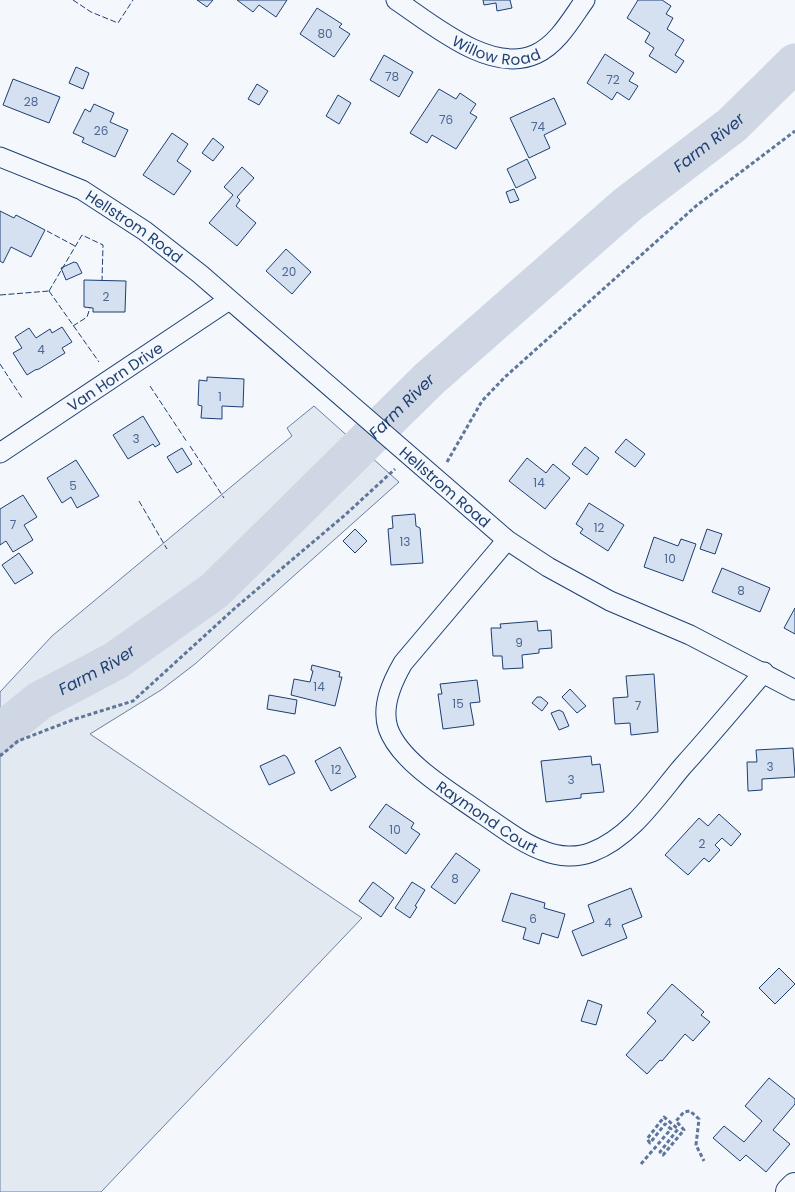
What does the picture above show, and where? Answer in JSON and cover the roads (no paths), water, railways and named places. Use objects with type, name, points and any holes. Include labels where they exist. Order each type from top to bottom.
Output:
[{"type":"main road","points":[[790,1192],[795,1187]]},
{"type":"street","name":"Willow Road","points":[[396,0],[478,52],[498,58],[517,58],[536,54],[551,43],[585,0]]},
{"type":"street","name":"Hellstrom Road","points":[[0,157],[82,190],[145,231],[200,274],[507,540],[548,567],[610,601],[690,635],[764,672],[795,690]]},
{"type":"street","name":"Van Horn Drive","points":[[0,452],[228,300]]},
{"type":"street","name":"Raymond Court","points":[[507,540],[402,663],[391,687],[386,715],[388,728],[398,747],[429,777],[525,843],[545,852],[562,856],[578,856],[610,844],[635,822],[764,672]]},
{"type":"waterway","name":"Farm River","points":[[0,733],[39,701],[115,661],[214,591],[429,379],[627,205],[732,125],[795,63]]}]
